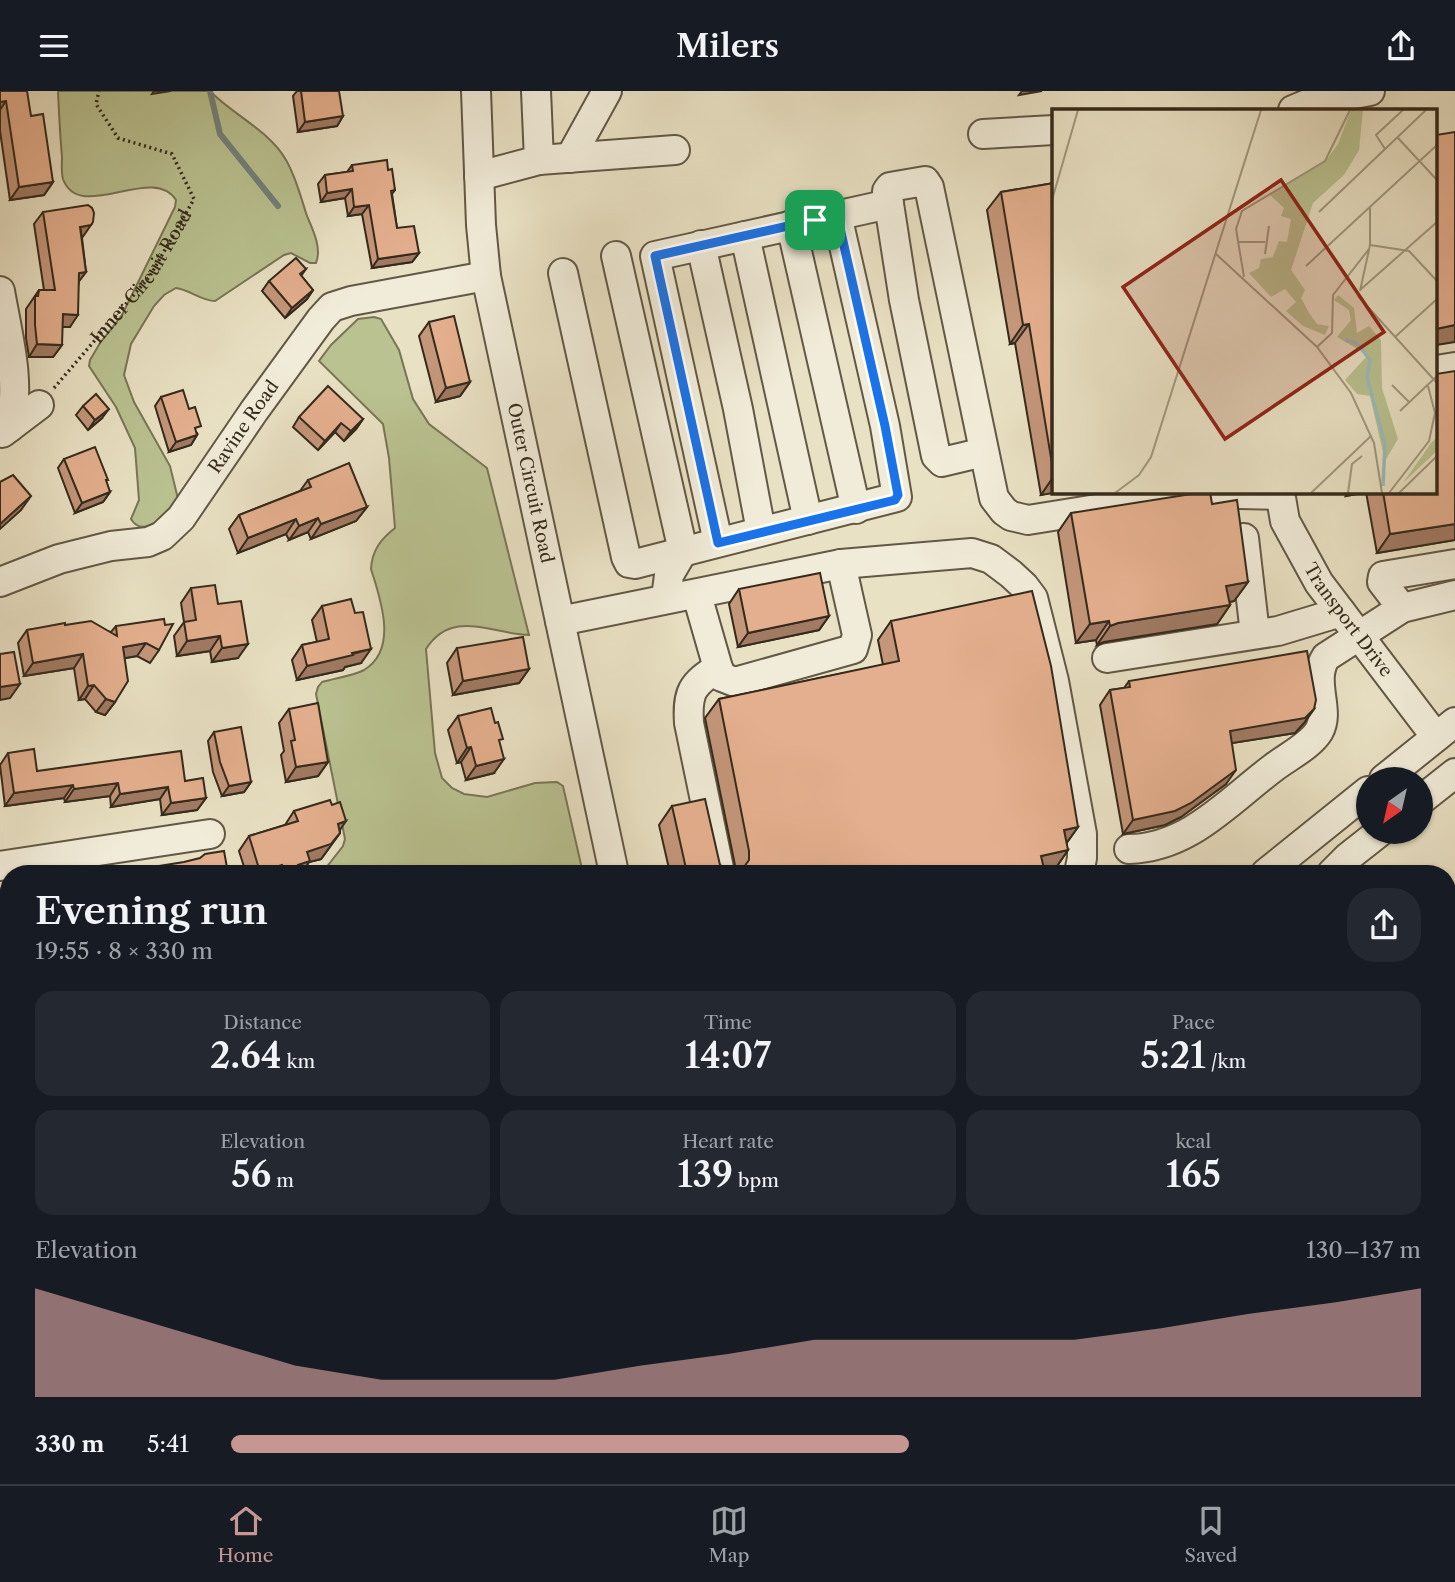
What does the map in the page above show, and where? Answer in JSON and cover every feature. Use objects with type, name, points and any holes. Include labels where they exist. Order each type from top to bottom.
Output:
[{"type":"street","name":"Outer Circuit Road","points":[[476,91],[486,276],[612,865]]},
{"type":"street","points":[[536,91],[539,160]]},
{"type":"street","points":[[570,158],[607,91]]},
{"type":"street","points":[[1295,109],[1312,102],[1370,91]]},
{"type":"street","points":[[983,134],[1052,130]]},
{"type":"street","points":[[479,176],[539,160],[676,150]]},
{"type":"street","points":[[984,452],[942,461],[936,456],[904,300],[889,204],[889,188],[925,181],[928,183],[994,498],[1004,511],[1018,520],[1028,520],[1196,493],[1280,493]]},
{"type":"street","points":[[718,543],[654,259],[658,254],[889,204]]},
{"type":"street","points":[[563,274],[626,557],[629,563],[635,564],[895,500],[898,495],[837,215]]},
{"type":"street","points":[[791,225],[856,509]]},
{"type":"street","points":[[745,236],[808,520]]},
{"type":"street","points":[[701,245],[738,409],[761,531]]},
{"type":"street","points":[[616,256],[683,551],[669,575],[666,598]]},
{"type":"street","name":"Ravine Road","points":[[0,582],[60,559],[111,546],[148,542],[162,536],[181,518],[254,411],[332,307],[351,301],[486,276]]},
{"type":"street","points":[[0,291],[16,382],[13,412],[5,431]]},
{"type":"street","points":[[5,431],[39,405]]},
{"type":"street","name":"Transport Drive","points":[[1280,493],[1285,521],[1319,583],[1359,634],[1446,729]]},
{"type":"street","points":[[1244,538],[1255,635]]},
{"type":"street","points":[[560,621],[841,564],[972,552],[991,559],[1024,586],[1033,598],[1054,681],[1082,834],[1081,865]]},
{"type":"street","points":[[697,595],[718,668],[722,677],[735,682],[853,649],[857,635],[841,564]]},
{"type":"street","points":[[1402,608],[1381,582],[1383,576],[1455,564]]},
{"type":"street","points":[[1129,849],[1164,845],[1227,808],[1266,773],[1314,737],[1321,729],[1319,670],[1326,657],[1402,608],[1455,595]]},
{"type":"street","points":[[1107,658],[1255,635],[1342,612]]},
{"type":"street","points":[[718,668],[700,679],[693,688],[688,706],[689,723],[718,865]]},
{"type":"street","points":[[1399,767],[1446,729]]},
{"type":"street","points":[[1433,790],[1455,773]]},
{"type":"street","points":[[1276,865],[1356,801]]},
{"type":"street","points":[[7,865],[210,834]]},
{"type":"street","points":[[1340,865],[1364,844]]},
{"type":"path","name":"Inner Circuit Road","points":[[39,405],[150,276],[194,199],[172,154],[118,138],[96,104],[99,91]]},
{"type":"green space","points":[[58,91],[210,91],[271,141],[286,160],[293,173],[317,245],[316,263],[310,263],[291,253],[284,255],[215,301],[176,288],[164,295],[154,306],[131,344],[124,375],[134,402],[170,466],[178,499],[155,526],[138,526],[131,519],[139,500],[135,448],[116,407],[89,366],[100,343],[122,315],[176,200],[165,190],[151,187],[100,196],[84,196],[72,191],[62,173]]},
{"type":"green space","points":[[358,319],[381,319],[399,350],[413,399],[429,424],[487,468],[529,635],[460,626],[448,629],[436,637],[426,649],[435,753],[442,778],[452,788],[464,794],[487,797],[535,783],[557,782],[563,786],[581,865],[328,865],[343,846],[345,839],[316,694],[322,682],[364,670],[375,661],[381,649],[384,623],[371,569],[378,545],[395,528],[383,424],[319,361]]},
{"type":"building","points":[[0,91],[27,91],[31,116],[43,114],[53,182],[19,187],[6,101],[0,102]]},
{"type":"building","points":[[301,91],[339,91],[343,116],[305,122]]},
{"type":"building","points":[[1455,132],[1455,325],[1438,329],[1438,135]]},
{"type":"building","points":[[387,160],[388,170],[392,169],[395,190],[391,191],[397,228],[414,226],[419,253],[378,259],[369,205],[354,207],[352,189],[327,193],[325,175],[353,171],[352,165]]},
{"type":"building","points":[[1052,183],[1052,464],[1029,324],[1023,325],[1001,192]]},
{"type":"building","points":[[88,205],[94,213],[91,225],[80,227],[86,272],[79,273],[78,315],[63,314],[62,345],[37,344],[35,296],[38,296],[39,290],[55,290],[43,212]]},
{"type":"building","points":[[296,258],[306,269],[300,274],[313,290],[292,308],[269,281]]},
{"type":"building","points":[[454,316],[470,382],[446,388],[429,322]]},
{"type":"building","points":[[1455,371],[1455,524],[1390,534],[1383,493],[1438,493],[1438,374]]},
{"type":"building","points":[[328,386],[363,419],[351,431],[341,423],[325,441],[299,417]]},
{"type":"building","points":[[183,390],[189,409],[195,407],[201,426],[195,428],[197,435],[176,442],[161,397]]},
{"type":"building","points":[[96,394],[109,409],[95,420],[83,406]]},
{"type":"building","points":[[95,447],[110,492],[82,503],[64,459]]},
{"type":"building","points":[[349,463],[367,507],[321,524],[318,518],[299,526],[296,519],[248,538],[239,515],[311,487],[308,480]]},
{"type":"building","points":[[13,475],[31,496],[0,524],[0,482]]},
{"type":"building","points":[[1198,493],[1210,493],[1212,504],[1237,500],[1248,582],[1226,586],[1230,605],[1110,626],[1109,621],[1090,624],[1071,513]]},
{"type":"building","points":[[820,573],[829,616],[748,633],[739,589]]},
{"type":"building","points":[[215,585],[218,604],[241,601],[248,644],[222,648],[220,636],[187,641],[184,622],[196,620],[191,588]]},
{"type":"building","points":[[1032,591],[1051,666],[1078,827],[1064,830],[1068,850],[1041,856],[1043,865],[745,865],[749,860],[749,851],[719,699],[899,661],[891,621]]},
{"type":"building","points":[[351,599],[355,613],[363,612],[371,649],[307,666],[302,645],[329,639],[322,606]]},
{"type":"building","points":[[164,619],[165,625],[173,624],[159,650],[146,643],[123,647],[128,681],[115,702],[106,699],[94,685],[88,686],[83,654],[33,663],[27,630],[91,621],[117,636],[116,626]]},
{"type":"building","points":[[523,637],[529,669],[463,681],[457,648]]},
{"type":"building","points":[[1307,651],[1316,700],[1314,709],[1305,718],[1230,731],[1236,770],[1191,803],[1175,811],[1133,820],[1110,690],[1130,687],[1129,681]]},
{"type":"building","points":[[14,652],[20,684],[0,687],[0,654]]},
{"type":"building","points":[[318,703],[328,762],[296,767],[291,741],[295,740],[289,709]]},
{"type":"building","points":[[491,708],[503,739],[499,740],[504,759],[476,766],[471,747],[467,748],[458,716]]},
{"type":"building","points":[[241,727],[251,782],[229,786],[220,762],[214,732]]},
{"type":"building","points":[[34,749],[37,771],[181,751],[185,781],[203,778],[206,798],[171,803],[168,787],[120,794],[118,783],[74,789],[73,785],[14,793],[8,753]]},
{"type":"building","points":[[705,799],[720,865],[685,865],[672,806]]},
{"type":"building","points":[[330,800],[332,805],[340,802],[346,821],[338,824],[340,833],[331,844],[307,852],[310,861],[298,865],[258,865],[249,836],[298,821],[294,811]]},
{"type":"building","points":[[224,851],[227,865],[165,865],[200,858],[205,854]]},
{"type":"waterway","points":[[210,91],[220,134],[278,206]]},
{"type":"route","points":[[837,215],[898,495],[895,500],[718,543],[654,259],[664,252],[815,220],[837,215]]}]
